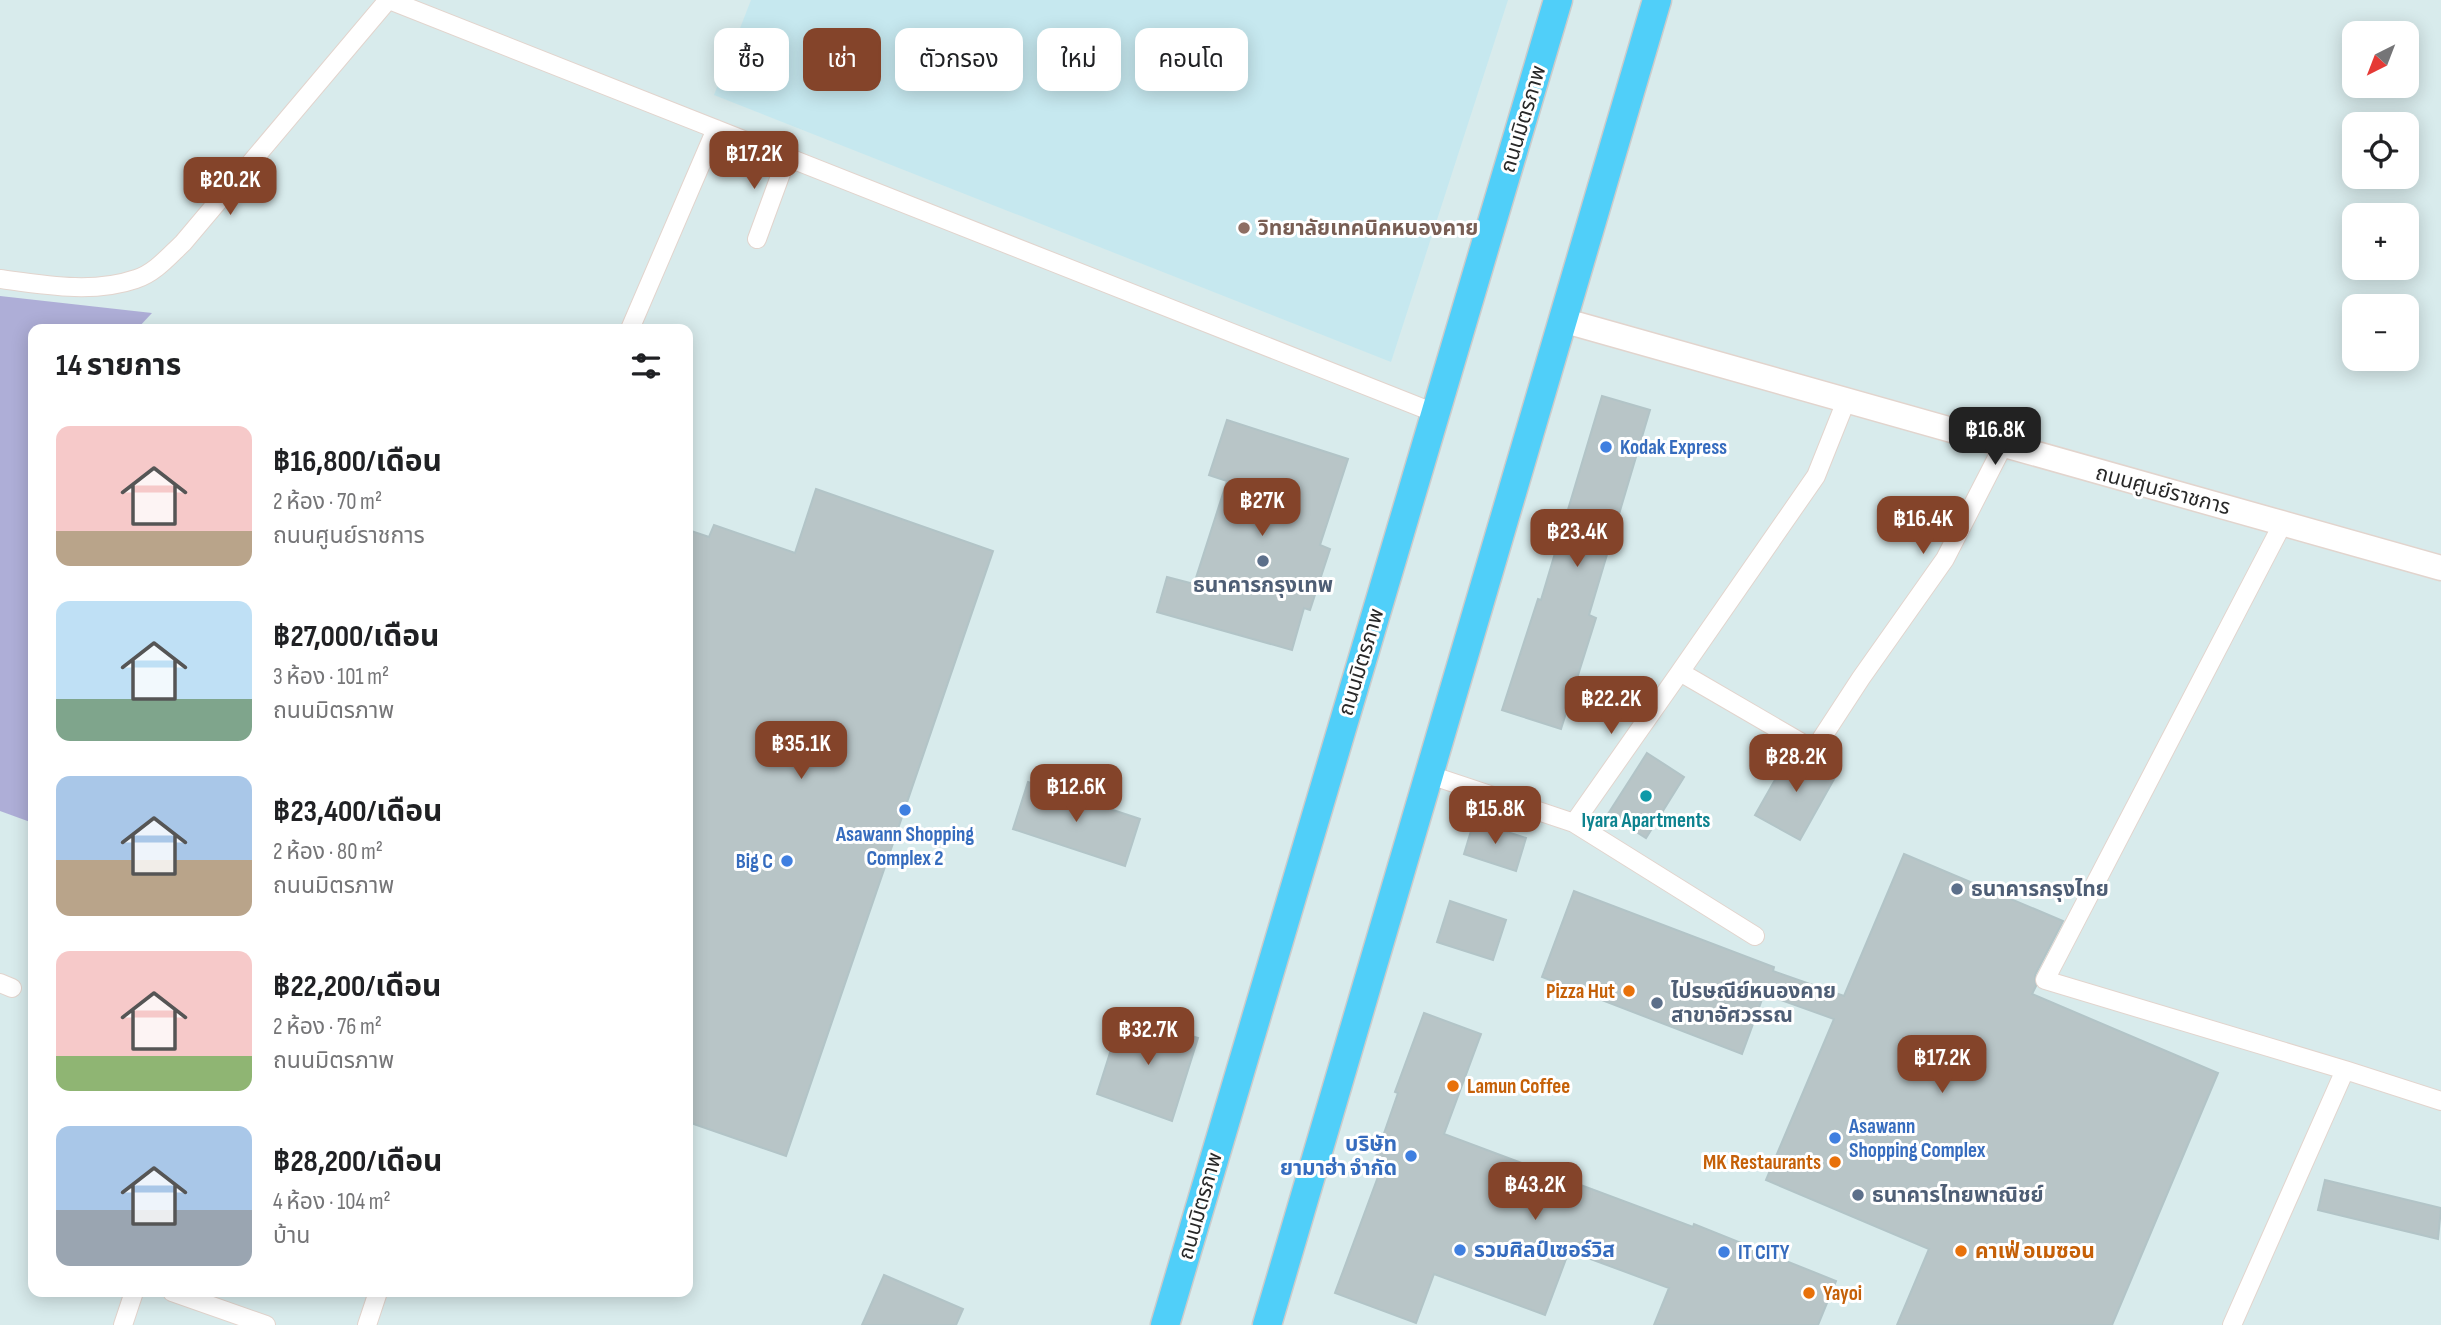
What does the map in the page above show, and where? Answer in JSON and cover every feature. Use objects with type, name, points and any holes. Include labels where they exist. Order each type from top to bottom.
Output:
[{"type":"main road","name":"ถนนมิตรภาพ","points":[[1165,1325],[1558,0]]},
{"type":"main road","points":[[1267,1325],[1657,0]]},
{"type":"street","points":[[0,279],[59,287],[106,285],[137,279],[161,265],[183,243],[388,0],[1435,413]]},
{"type":"street","points":[[632,324],[716,129]]},
{"type":"street","points":[[757,239],[787,158]]},
{"type":"street","name":"ถนนศูนย์ราชการ","points":[[1562,320],[2441,568]]},
{"type":"street","points":[[1574,822],[1816,477],[1846,401]]},
{"type":"street","points":[[1680,672],[1814,751],[1861,678],[1945,559],[2003,446]]},
{"type":"street","points":[[2283,523],[2045,979],[2441,1101]]},
{"type":"street","points":[[1427,774],[1574,822],[1755,936]]},
{"type":"street","points":[[2232,1325],[2345,1070]]},
{"type":"street","points":[[123,1325],[132,1297]]},
{"type":"street","points":[[186,1297],[265,1325]]},
{"type":"street","points":[[367,1325],[376,1297]]},
{"type":"shaded area","name":"วิทยาลัยเทคนิคหนองคาย","points":[[751,0],[1508,0],[1391,362],[714,95],[716,91],[789,91],[789,28],[740,28]]},
{"type":"shaded area","points":[[0,296],[152,313],[142,324],[28,324],[28,821],[0,811]]},
{"type":"building","points":[[1602,396],[1650,410],[1589,615],[1596,618],[1561,729],[1502,710],[1538,599],[1541,600]]},
{"type":"building","points":[[1227,420],[1348,459],[1320,545],[1330,549],[1310,610],[1304,608],[1292,650],[1157,612],[1167,577],[1194,584],[1227,481],[1209,475]]},
{"type":"building","name":"Big C","points":[[816,489],[993,551],[786,1156],[693,1124],[693,532],[709,537],[714,525],[795,553]]},
{"type":"building","points":[[1792,750],[1838,772],[1800,840],[1755,815]]},
{"type":"building","name":"Iyara Apartments","points":[[1647,753],[1684,777],[1646,838],[1608,814]]},
{"type":"building","points":[[1028,782],[1140,819],[1125,866],[1013,829]]},
{"type":"building","points":[[1474,821],[1526,838],[1516,871],[1464,854]]},
{"type":"building","points":[[1904,854],[2063,921],[2035,975],[2036,986],[2032,994],[2218,1073],[2112,1325],[1897,1325],[1929,1249],[1766,1180],[1834,1019],[1764,994],[1742,1054],[1542,977],[1574,891],[1774,967],[1773,971],[1844,996]]},
{"type":"building","points":[[1450,901],[1506,920],[1493,960],[1437,942]]},
{"type":"building","points":[[1424,1013],[1481,1034],[1444,1134],[1693,1227],[1694,1224],[1836,1281],[1818,1325],[1654,1325],[1669,1288],[1569,1251],[1545,1315],[1434,1274],[1416,1323],[1335,1293],[1379,1174],[1371,1171],[1398,1093],[1395,1092]]},
{"type":"building","points":[[1122,1015],[1198,1038],[1172,1121],[1097,1094]]},
{"type":"building","points":[[2325,1180],[2441,1208],[2438,1239],[2318,1210]]},
{"type":"building","points":[[884,1275],[963,1309],[956,1325],[862,1325]]},
{"type":"place","name":"วิทยาลัยเทคนิคหนองคาย","points":[[1244,228]]},
{"type":"place","name":"Kodak Express","points":[[1606,447]]},
{"type":"place","name":"ธนาคารกรุงเทพ","points":[[1263,561]]},
{"type":"place","name":"Iyara Apartments","points":[[1646,796]]},
{"type":"place","name":"Asawann Shopping Complex 2","points":[[905,810]]},
{"type":"place","name":"Big C","points":[[787,861]]},
{"type":"place","name":"ธนาคารกรุงไทย","points":[[1957,889]]},
{"type":"place","name":"Pizza Hut","points":[[1629,991]]},
{"type":"place","name":"ไปรษณีย์หนองคาย สาขาอัศวรรณ","points":[[1657,1003]]},
{"type":"place","name":"Lamun Coffee","points":[[1453,1086]]},
{"type":"place","name":"Asawann Shopping Complex","points":[[1835,1138]]},
{"type":"place","name":"บริษัท ยามาฮ่า จำกัด","points":[[1411,1156]]},
{"type":"place","name":"MK Restaurants","points":[[1835,1162]]},
{"type":"place","name":"ธนาคารไทยพาณิชย์","points":[[1858,1195]]},
{"type":"place","name":"รวมศิลป์เซอร์วิส","points":[[1460,1250]]},
{"type":"place","name":"คาเฟ่ อเมซอน","points":[[1961,1251]]},
{"type":"place","name":"IT CITY","points":[[1724,1252]]},
{"type":"place","name":"Yayoi","points":[[1809,1293]]}]
